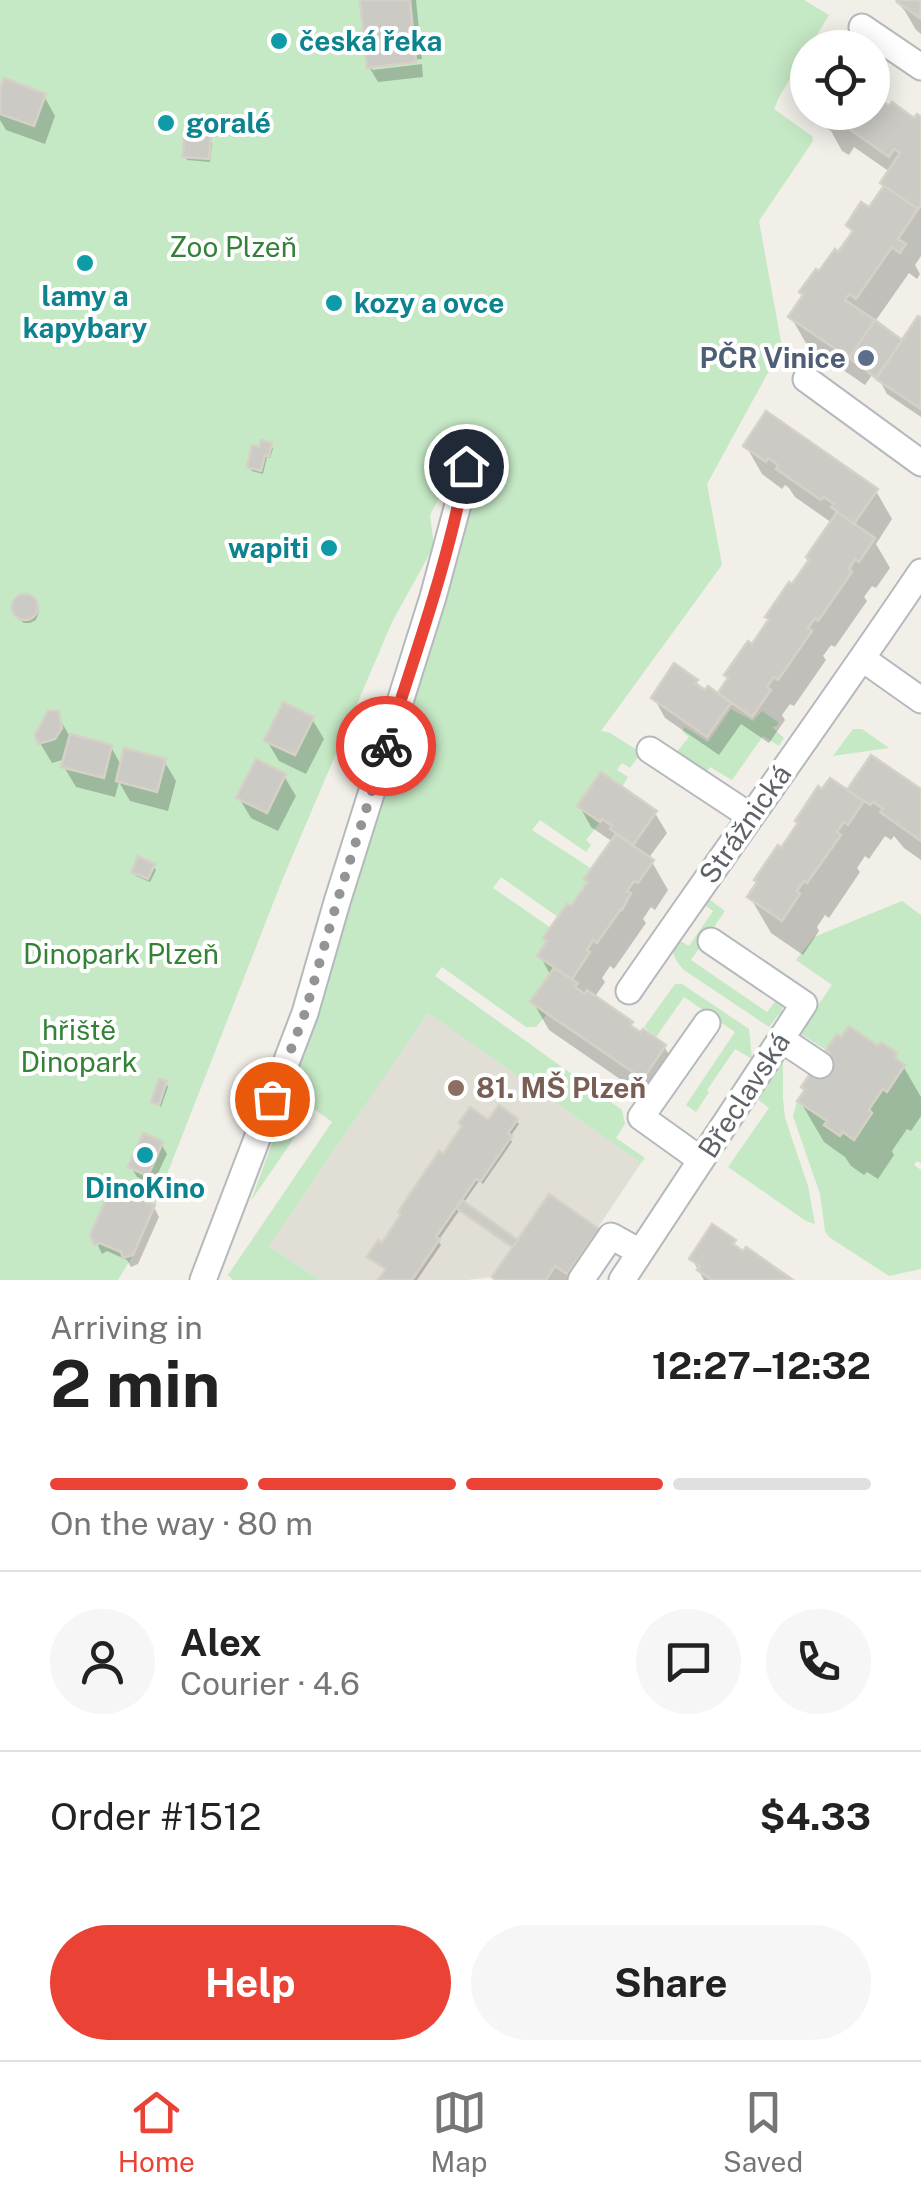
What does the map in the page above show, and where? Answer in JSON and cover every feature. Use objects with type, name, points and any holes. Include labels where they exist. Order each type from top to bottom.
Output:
[{"type":"street","points":[[862,27],[921,68]]},
{"type":"street","points":[[806,379],[921,463]]},
{"type":"street","points":[[203,1280],[305,1013],[433,596],[466,466]]},
{"type":"street","name":"Strážnická","points":[[629,991],[921,572]]},
{"type":"street","points":[[862,659],[921,700]]},
{"type":"street","points":[[650,750],[750,816]]},
{"type":"street","name":"Břeclavská","points":[[622,1280],[804,1004],[711,941]]},
{"type":"street","points":[[701,1160],[640,1118],[707,1023]]},
{"type":"street","points":[[781,1039],[820,1065]]},
{"type":"street","points":[[580,1280],[611,1236],[640,1252]]},
{"type":"shaded area","name":"81. MŠ Plzeň","points":[[428,1013],[641,1163],[567,1274],[555,1266],[546,1280],[320,1280],[269,1246]]},
{"type":"green space","points":[[0,0],[804,0],[829,15],[820,30],[790,30],[790,79],[774,109],[790,120],[790,130],[804,130],[813,141],[759,221],[782,347],[707,484],[722,565],[601,731],[637,750],[638,757],[630,768],[622,763],[617,770],[628,777],[622,787],[600,772],[577,806],[600,822],[586,840],[591,845],[586,852],[540,820],[532,830],[592,869],[579,896],[558,917],[501,877],[493,888],[551,928],[537,956],[554,968],[530,1002],[547,1014],[536,1027],[526,1027],[442,967],[435,976],[622,1110],[625,1124],[616,1138],[645,1158],[641,1163],[428,1013],[269,1246],[320,1280],[233,1280],[228,1275],[332,1122],[314,1109],[251,1201],[290,1093],[396,762],[483,469],[455,468],[430,515],[434,546],[392,622],[283,878],[133,1255],[118,1280],[0,1280]]},
{"type":"green space","points":[[731,709],[753,721],[762,711],[778,722],[772,727],[784,738],[779,746],[763,736],[732,780],[710,767],[702,778],[674,755],[689,737],[682,731],[685,727],[708,742]]},
{"type":"green space","points":[[853,729],[862,729],[889,748],[833,756]]},
{"type":"green space","points":[[702,894],[725,911],[691,960],[767,1012],[779,997],[783,1002],[781,1016],[769,1027],[684,970],[675,958],[673,937],[689,946],[713,911],[698,900]]},
{"type":"green space","points":[[902,901],[921,915],[921,1163],[917,1161],[914,1165],[921,1170],[921,1269],[889,1276],[825,1231],[820,1194],[793,1116],[797,1101],[827,1121],[825,1126],[854,1140],[883,1089],[887,1091],[905,1064],[894,1057],[896,1053],[849,1026],[826,1050],[799,1033],[832,985],[796,960],[814,937]]},
{"type":"green space","points":[[675,984],[682,984],[749,1029],[752,1059],[735,1049],[696,1112],[686,1105],[735,1032],[684,997],[656,1037],[644,1027]]},
{"type":"green space","points":[[783,1058],[785,1118],[808,1186],[815,1224],[728,1167],[769,1108],[754,1097]]},
{"type":"building","points":[[360,0],[410,0],[416,62],[367,68]]},
{"type":"building","points":[[921,0],[920,18],[897,2]]},
{"type":"building","points":[[4,78],[46,94],[34,126],[0,114]]},
{"type":"building","points":[[892,102],[914,118],[917,114],[921,117],[918,209],[880,183],[900,153],[894,149],[889,157],[851,130],[890,130]]},
{"type":"building","points":[[184,134],[211,136],[209,159],[183,157]]},
{"type":"building","points":[[884,186],[918,209],[898,239],[906,244],[900,253],[892,247],[856,299],[849,294],[845,300],[875,320],[849,358],[788,317],[803,295],[799,292],[816,269],[819,271],[835,249],[838,252],[853,231],[846,225],[861,202],[869,207]]},
{"type":"building","points":[[918,316],[921,318],[921,409],[876,379]]},
{"type":"building","points":[[875,320],[902,340],[876,378],[849,358]]},
{"type":"building","points":[[766,411],[878,489],[854,524],[831,507],[834,504],[824,497],[821,500],[776,469],[778,465],[768,458],[766,462],[743,446]]},
{"type":"building","points":[[261,440],[272,443],[261,471],[247,467],[252,445],[259,447]]},
{"type":"building","points":[[837,512],[875,538],[859,562],[855,559],[849,569],[852,572],[818,621],[815,618],[808,628],[812,631],[778,680],[774,677],[767,687],[771,690],[752,717],[718,693],[728,678],[724,675],[748,641],[752,644],[769,619],[765,617],[809,560],[806,557]]},
{"type":"building","points":[[25,594],[34,598],[38,607],[34,616],[25,620],[16,616],[12,607],[16,598]]},
{"type":"building","points":[[674,663],[698,680],[695,683],[705,690],[708,686],[731,703],[707,737],[651,698]]},
{"type":"building","points":[[283,702],[314,717],[295,755],[264,741]]},
{"type":"building","points":[[48,711],[59,711],[62,728],[55,739],[38,744],[35,735]]},
{"type":"building","points":[[70,734],[112,745],[104,778],[61,767]]},
{"type":"building","points":[[124,748],[166,759],[157,792],[116,781]]},
{"type":"building","points":[[871,755],[921,789],[921,841],[880,812],[883,809],[873,802],[870,805],[847,790]]},
{"type":"building","points":[[256,759],[286,774],[267,813],[236,798]]},
{"type":"building","points":[[601,772],[657,811],[633,845],[602,819],[600,822],[577,806]]},
{"type":"building","points":[[830,778],[864,801],[848,825],[844,822],[837,832],[841,835],[797,891],[800,894],[782,921],[747,897],[757,882],[754,880],[778,845],[781,848],[818,786],[822,789]]},
{"type":"building","points":[[616,834],[654,860],[638,883],[634,881],[627,891],[631,893],[622,910],[597,943],[593,940],[587,950],[590,952],[572,979],[537,956],[547,941],[543,938],[588,882],[584,879]]},
{"type":"building","points":[[138,856],[155,864],[148,879],[131,872]]},
{"type":"building","points":[[554,968],[578,983],[575,987],[585,994],[587,990],[633,1022],[630,1025],[640,1032],[643,1029],[666,1045],[643,1079],[530,1002]]},
{"type":"building","points":[[849,1026],[878,1046],[881,1042],[897,1053],[894,1057],[905,1065],[887,1092],[883,1089],[871,1106],[872,1113],[854,1140],[843,1132],[840,1136],[824,1125],[827,1121],[797,1101],[805,1090],[801,1087],[812,1071],[816,1074],[837,1034],[841,1037]]},
{"type":"building","points":[[159,1079],[167,1081],[159,1105],[151,1102]]},
{"type":"building","points":[[499,1105],[518,1119],[508,1133],[512,1136],[481,1181],[476,1179],[412,1280],[378,1280],[386,1269],[367,1257],[378,1240],[382,1243],[439,1151],[443,1154],[470,1107],[488,1120]]},
{"type":"building","name":"DinoKino","points":[[143,1133],[163,1142],[148,1176],[128,1167]]},
{"type":"building","points":[[109,1193],[155,1205],[133,1255],[123,1258],[121,1252],[100,1243],[94,1245],[90,1235]]},
{"type":"building","points":[[549,1194],[599,1229],[567,1274],[555,1266],[546,1280],[496,1280],[492,1277]]},
{"type":"building","points":[[462,1200],[518,1240],[512,1247],[456,1208]]},
{"type":"building","points":[[712,1224],[736,1240],[733,1244],[743,1251],[746,1247],[793,1280],[712,1280],[697,1270],[700,1266],[689,1259]]},
{"type":"way so far","points":[[272,1099],[305,1013],[386,746]]},
{"type":"place","name":"česká řeka","points":[[279,41]]},
{"type":"place","name":"goralé","points":[[166,123]]},
{"type":"place","name":"lamy a kapybary","points":[[85,263]]},
{"type":"place","name":"kozy a ovce","points":[[334,303]]},
{"type":"place","name":"PČR Vinice","points":[[866,358]]},
{"type":"place","name":"wapiti","points":[[329,548]]},
{"type":"place","name":"81. MŠ Plzeň","points":[[456,1088]]},
{"type":"place","name":"DinoKino","points":[[145,1155]]},
{"type":"route","points":[[386,746],[433,596],[466,466]]},
{"type":"park label","name":"Zoo Plzeň","points":[[233,247]]},
{"type":"park label","name":"Dinopark Plzeň","points":[[121,954]]},
{"type":"park label","name":"hřiště Dinopark","points":[[79,1046]]}]
